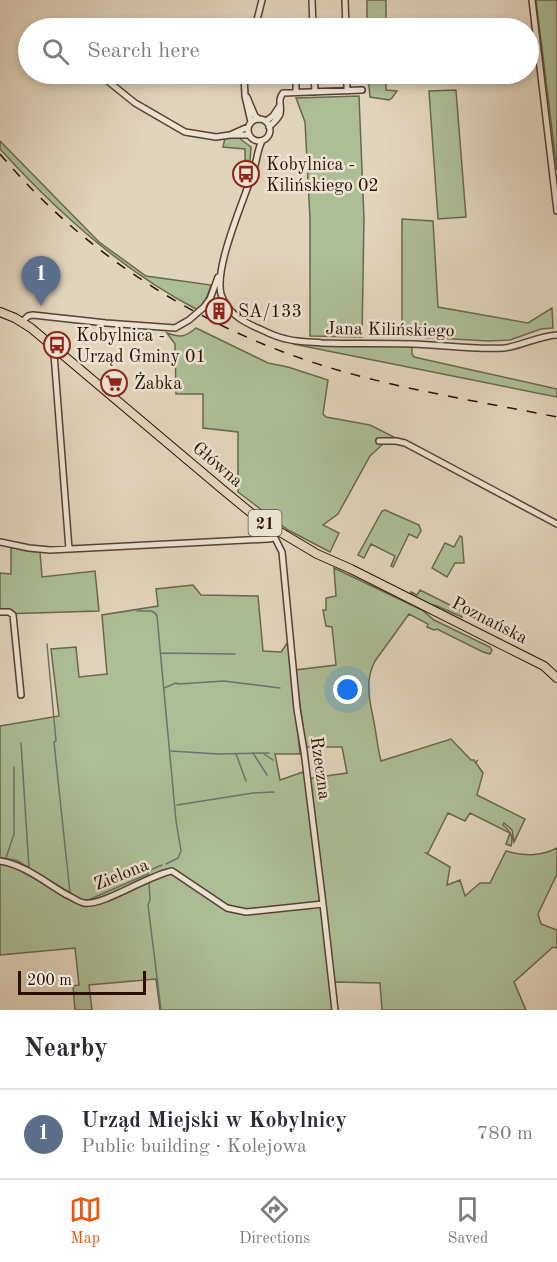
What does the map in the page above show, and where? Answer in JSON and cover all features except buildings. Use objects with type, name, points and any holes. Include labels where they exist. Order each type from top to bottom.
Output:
[{"type":"main road","name":"21","points":[[3,313],[22,322]]},
{"type":"main road","name":"Główna","points":[[22,322],[277,535],[414,601]]},
{"type":"main road","name":"Poznańska","points":[[414,601],[554,672],[557,678]]},
{"type":"street","points":[[258,18],[262,0]]},
{"type":"street","points":[[312,0],[313,18]]},
{"type":"street","points":[[345,0],[346,18]]},
{"type":"street","points":[[532,0],[534,18]]},
{"type":"street","points":[[539,59],[557,211]]},
{"type":"street","points":[[111,84],[135,104],[193,135],[216,137],[249,135]]},
{"type":"street","points":[[245,84],[246,103],[251,117],[249,135],[255,147],[255,164]]},
{"type":"street","points":[[296,84],[296,92]]},
{"type":"street","points":[[315,84],[315,92]]},
{"type":"street","points":[[347,84],[347,91]]},
{"type":"street","points":[[269,127],[278,118],[280,96],[283,93],[362,90]]},
{"type":"street","points":[[22,322],[28,316],[33,315],[175,328],[204,307],[220,275],[262,141],[268,135],[269,127],[266,121],[259,119],[245,92]]},
{"type":"street","points":[[266,121],[279,107]]},
{"type":"street","points":[[230,135],[259,119]]},
{"type":"street","points":[[253,140],[262,141]]},
{"type":"street","name":"Jana Kilińskiego","points":[[220,275],[223,298],[228,308],[236,316],[255,327],[293,341],[502,348],[557,335]]},
{"type":"street","points":[[56,350],[54,354],[69,549]]},
{"type":"street","points":[[379,441],[405,443],[557,524]]},
{"type":"street","points":[[0,542],[50,550],[268,539],[277,535]]},
{"type":"street","name":"Rzeczna","points":[[277,535],[282,552],[297,709],[335,1010]]},
{"type":"street","points":[[0,612],[9,612],[13,615],[21,695]]},
{"type":"street","name":"Zielona","points":[[0,861],[24,870],[84,903],[101,900],[143,881],[172,872],[234,911],[246,912],[323,904]]},
{"type":"green space","points":[[367,0],[386,0],[386,18],[367,18]]},
{"type":"green space","points":[[536,0],[557,0],[557,170],[539,18]]},
{"type":"green space","points":[[369,84],[386,84],[386,90],[397,91],[389,100],[370,97]]},
{"type":"green space","points":[[456,90],[466,217],[438,219],[429,91]]},
{"type":"green space","points":[[359,96],[364,219],[362,337],[310,336],[310,219],[305,122],[296,98]]},
{"type":"green space","points":[[225,138],[239,138],[251,147],[250,161],[245,160],[245,149],[223,147]]},
{"type":"green space","points":[[0,141],[99,242],[146,276],[211,285],[201,307],[198,310],[170,294],[117,259],[44,195],[0,149]]},
{"type":"green space","points":[[402,219],[433,221],[438,307],[528,323],[552,308],[553,328],[541,329],[510,340],[488,341],[402,336]]},
{"type":"green space","points":[[196,328],[268,363],[328,380],[323,414],[326,417],[370,425],[394,437],[370,456],[338,514],[323,525],[339,533],[330,552],[288,530],[238,492],[238,432],[203,428],[203,394],[176,394],[175,344],[167,333],[183,336]]},
{"type":"green space","points":[[293,344],[415,346],[412,348],[414,357],[557,389],[557,397]]},
{"type":"green space","points":[[385,510],[419,525],[421,531],[417,538],[409,534],[393,567],[391,566],[395,556],[371,544],[364,558],[358,555],[382,511]]},
{"type":"green space","points":[[460,536],[462,537],[464,563],[455,563],[447,577],[432,568],[445,543],[454,547]]},
{"type":"green space","points":[[11,547],[40,552],[42,577],[95,571],[99,611],[0,614],[0,573],[11,574]]},
{"type":"green space","points":[[334,568],[422,610],[434,620],[492,650],[490,654],[483,652],[437,629],[427,627],[428,624],[409,614],[371,669],[369,694],[381,761],[451,739],[471,760],[477,761],[483,773],[477,795],[525,819],[514,842],[512,830],[504,823],[503,825],[509,833],[470,813],[465,821],[448,813],[426,853],[450,867],[447,885],[460,880],[465,896],[480,883],[490,883],[506,851],[532,855],[557,848],[557,874],[538,914],[541,924],[557,930],[557,948],[553,947],[514,982],[526,1010],[382,1010],[380,983],[334,982],[332,1010],[160,1010],[156,979],[89,985],[92,1010],[75,1010],[73,986],[79,985],[75,948],[0,955],[0,726],[59,716],[51,649],[76,647],[79,677],[107,674],[102,615],[158,606],[156,589],[193,585],[201,595],[258,596],[263,651],[281,652],[288,642],[300,754],[275,754],[280,780],[303,772],[305,779],[347,773],[342,747],[306,747],[295,670],[336,665],[332,627],[326,626],[323,610],[326,610],[326,598],[336,596]]},
{"type":"green space","points":[[420,590],[462,611],[462,617],[411,595],[411,592],[417,595]]},
{"type":"green space","points":[[510,833],[512,837],[511,846],[506,844]]},
{"type":"waterway","points":[[137,611],[151,611],[157,616],[176,821],[181,851],[178,858],[166,864]]},
{"type":"waterway","points":[[47,644],[56,741],[54,742],[70,893]]},
{"type":"waterway","points":[[161,653],[235,654]]},
{"type":"waterway","points":[[164,688],[176,683],[224,681],[280,688]]},
{"type":"waterway","points":[[21,743],[29,868]]},
{"type":"waterway","points":[[171,751],[218,754],[269,753]]},
{"type":"waterway","points":[[253,753],[267,775]]},
{"type":"waterway","points":[[236,754],[246,781]]},
{"type":"waterway","points":[[264,754],[273,760]]},
{"type":"waterway","points":[[6,858],[14,834],[14,767]]},
{"type":"waterway","points":[[177,805],[274,792]]},
{"type":"waterway","points":[[0,858],[16,860],[82,900],[88,900],[148,874]]},
{"type":"waterway","points":[[148,876],[148,871],[162,865]]},
{"type":"waterway","points":[[149,883],[148,905],[161,1010]]},
{"type":"railway","points":[[0,154],[34,191],[109,257],[150,285],[237,333],[284,352],[359,376],[557,417]]},
{"type":"place","name":"Kobylnica - Kilińskiego 02","points":[[246,174]]},
{"type":"place","name":"Urząd Miejski w Kobylnicy","points":[[41,306]]},
{"type":"place","name":"SA/133","points":[[219,311]]},
{"type":"place","name":"Kobylnica - Urząd Gminy 01","points":[[57,345]]},
{"type":"place","name":"Żabka","points":[[114,383]]}]
